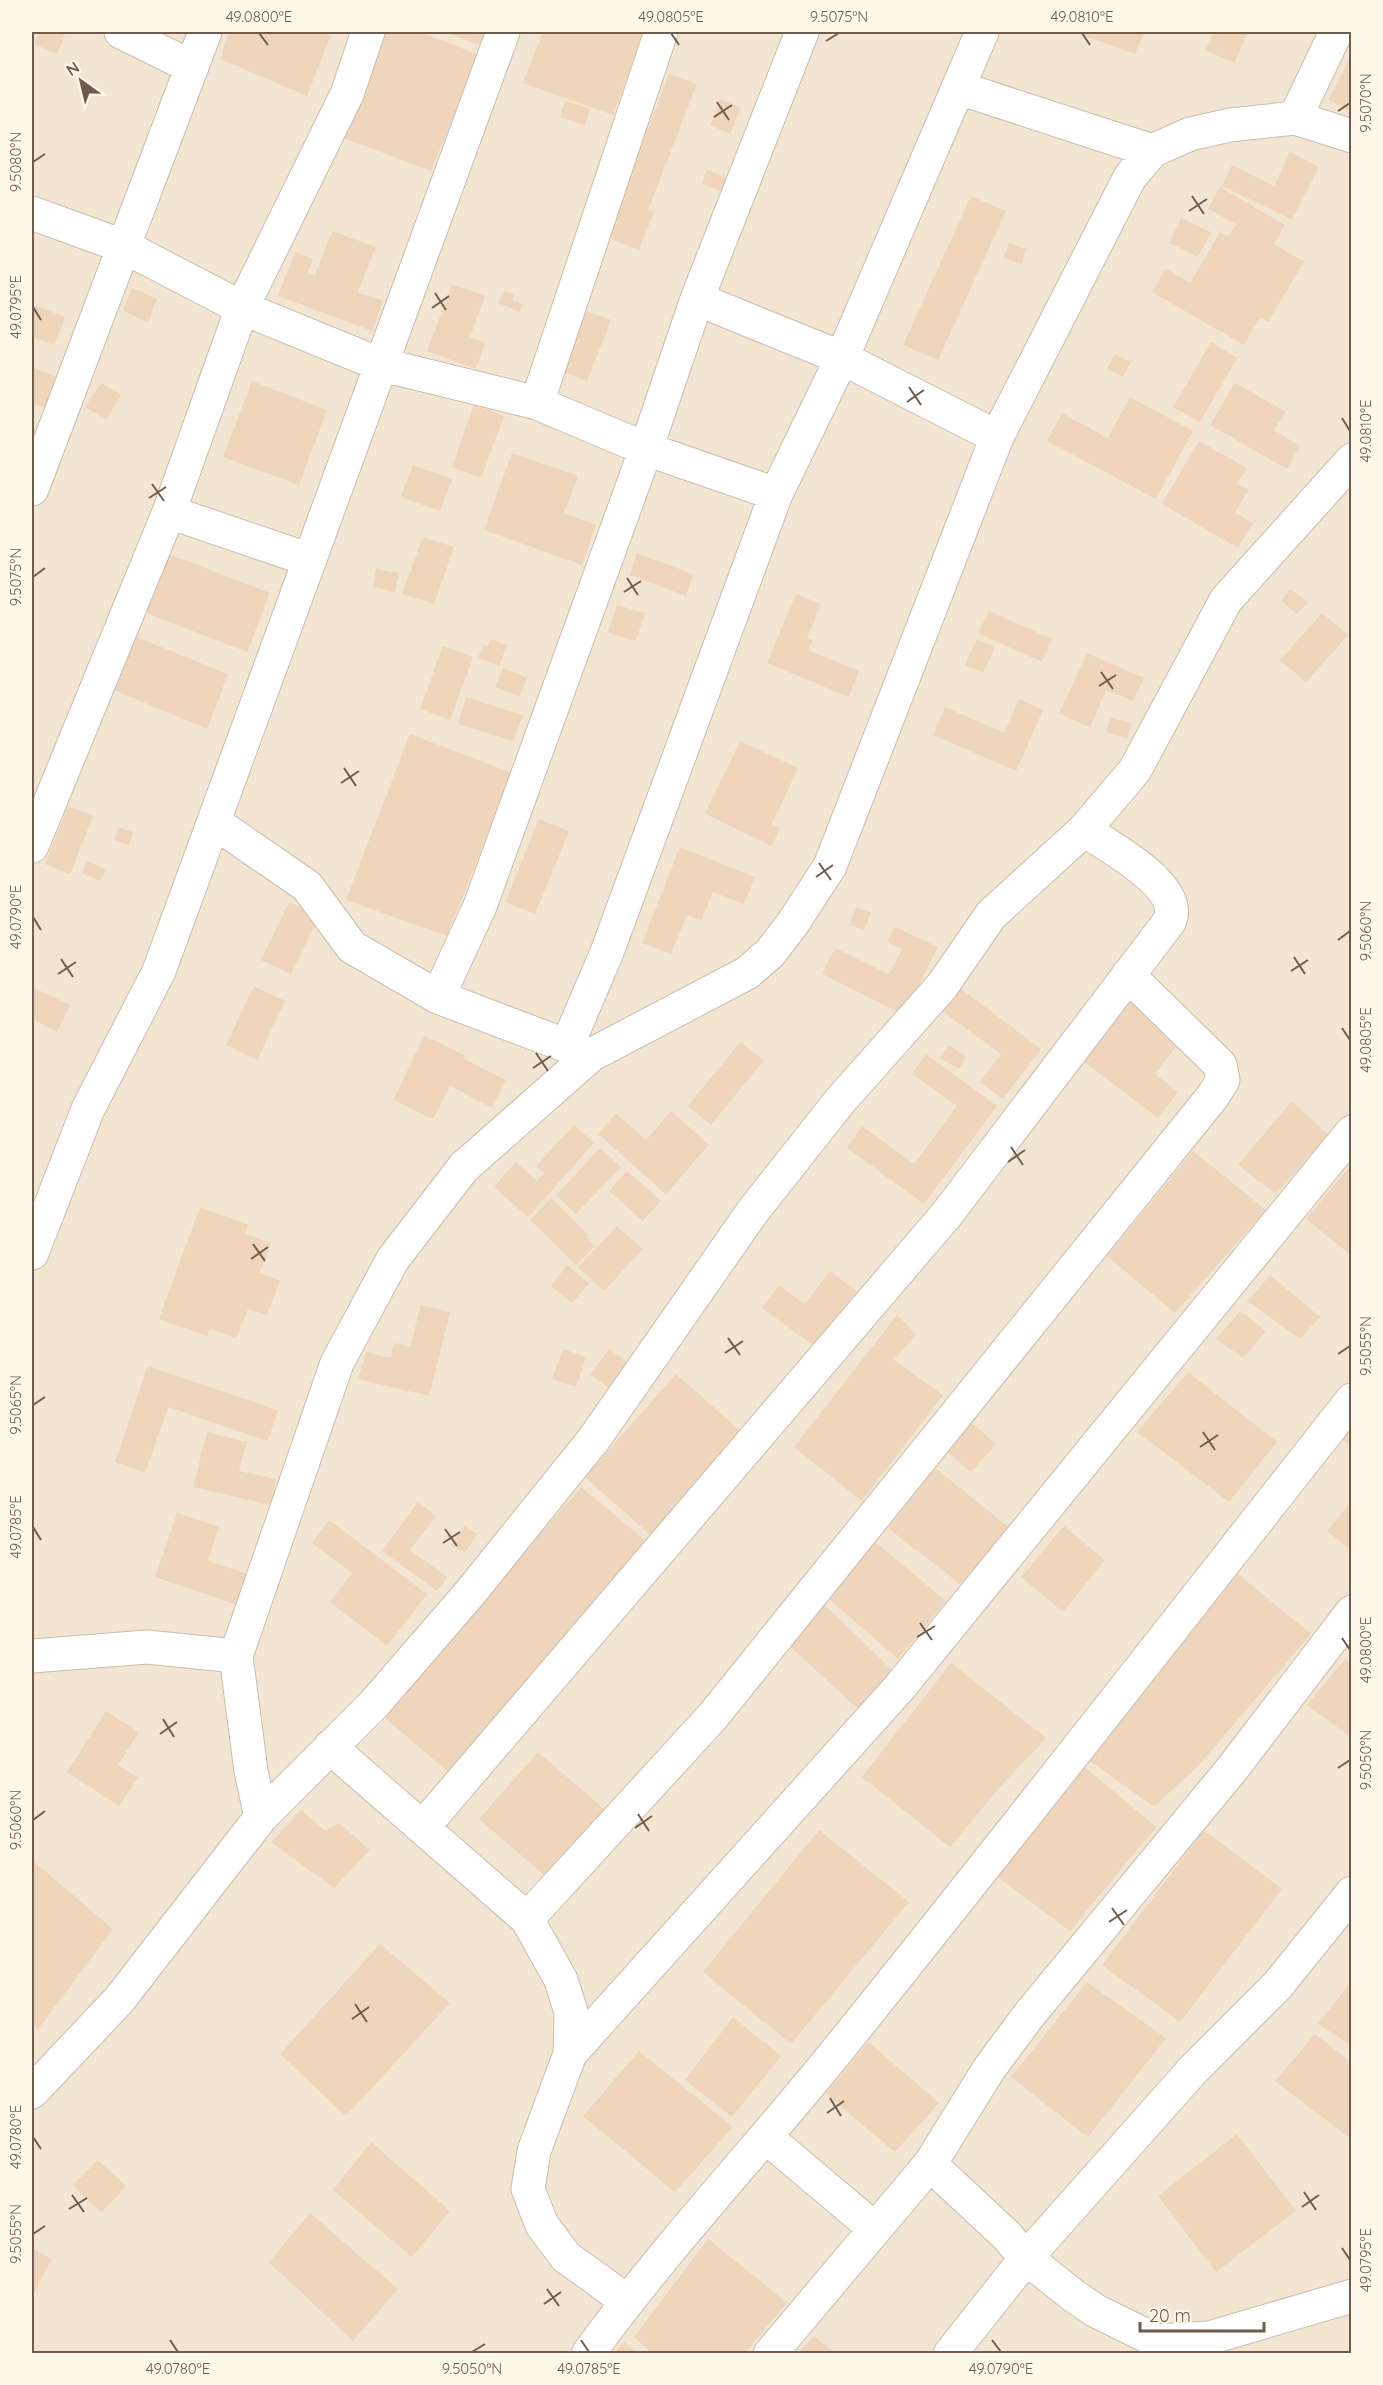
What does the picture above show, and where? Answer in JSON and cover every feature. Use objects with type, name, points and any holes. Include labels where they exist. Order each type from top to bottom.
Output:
[{"type":"street","points":[[122,32],[192,67]]},
{"type":"street","points":[[32,489],[205,32]]},
{"type":"street","points":[[32,846],[169,512],[242,308],[346,94],[369,32]]},
{"type":"street","points":[[32,1253],[88,1109],[159,971],[310,560],[379,364],[503,32]]},
{"type":"street","points":[[537,403],[662,32]]},
{"type":"street","points":[[438,997],[480,906],[646,449],[697,299],[802,32]]},
{"type":"street","points":[[579,1051],[607,952],[776,494],[842,358],[982,32]]},
{"type":"street","points":[[1295,118],[1336,32]]},
{"type":"street","points":[[959,88],[1152,151]]},
{"type":"street","points":[[261,1817],[251,1771],[236,1656],[337,1363],[393,1259],[464,1167],[579,1051],[747,973],[770,953],[793,923],[830,866],[997,437],[1130,177],[1152,151],[1190,134],[1230,125],[1295,118],[1352,136]]},
{"type":"street","points":[[32,213],[125,247],[242,308],[379,364],[537,403],[646,449],[776,494]]},
{"type":"street","points":[[697,299],[842,358],[997,437]]},
{"type":"street","points":[[38,2072],[119,2001],[261,1817],[374,1704],[470,1593],[594,1439],[753,1211],[840,1101],[942,986],[991,915],[1084,830],[1135,770],[1226,600],[1352,460]]},
{"type":"street","points":[[169,512],[310,560]]},
{"type":"street","points":[[214,822],[307,886],[352,947],[438,997],[579,1051]]},
{"type":"street","points":[[423,1827],[948,1214],[1169,922],[1173,914],[1171,906],[1166,892],[1155,880],[1084,830]]},
{"type":"street","points":[[527,1919],[713,1716],[1213,1096],[1223,1080],[1220,1065],[1128,975]]},
{"type":"street","points":[[570,2054],[899,1688],[1352,1132]]},
{"type":"street","points":[[588,2354],[627,2301],[766,2137],[954,1906],[1352,1401]]},
{"type":"street","points":[[770,2354],[930,2164],[990,2069],[1029,2015],[1232,1769],[1352,1612]]},
{"type":"street","points":[[32,1656],[147,1647],[236,1656]]},
{"type":"street","points":[[330,1747],[527,1919],[564,1991],[571,2012],[570,2054],[534,2151],[528,2189],[542,2225],[566,2257],[627,2301]]},
{"type":"street","points":[[950,2354],[1026,2258],[1192,2071],[1277,1986],[1352,1893]]},
{"type":"street","points":[[766,2137],[875,2229]]},
{"type":"street","points":[[930,2164],[1007,2236],[1026,2258],[1096,2311],[1157,2341],[1209,2338],[1352,2296]]},
{"type":"shaded area","points":[[32,32],[1351,32],[1351,2353],[32,2353]]},
{"type":"building","points":[[39,32],[66,32],[57,54],[34,44]]},
{"type":"building","points":[[229,32],[332,32],[307,96],[220,59]]},
{"type":"building","points":[[378,32],[420,32],[479,55],[431,171],[336,135]]},
{"type":"building","points":[[445,32],[485,32],[480,45]]},
{"type":"building","points":[[543,32],[644,32],[613,115],[523,83]]},
{"type":"building","points":[[1072,32],[1144,32],[1135,54]]},
{"type":"building","points":[[1214,32],[1248,32],[1234,63],[1205,50]]},
{"type":"building","points":[[1352,54],[1352,112],[1328,100]]},
{"type":"building","points":[[669,74],[697,84],[648,210],[654,212],[639,250],[606,237]]},
{"type":"building","points":[[720,99],[741,108],[730,134],[710,125]]},
{"type":"building","points":[[565,101],[590,109],[585,125],[560,117]]},
{"type":"building","points":[[1290,152],[1319,167],[1292,220],[1222,186],[1232,165],[1274,186]]},
{"type":"building","points":[[707,170],[729,179],[723,192],[702,184]]},
{"type":"building","points":[[1220,187],[1285,225],[1274,244],[1304,262],[1268,322],[1260,317],[1244,345],[1152,292],[1166,268],[1190,283],[1220,232],[1228,237],[1236,224],[1208,209]]},
{"type":"building","points":[[971,196],[1006,211],[938,360],[903,345]]},
{"type":"building","points":[[1181,218],[1211,232],[1198,257],[1169,243]]},
{"type":"building","points":[[332,231],[376,247],[358,292],[383,301],[372,331],[278,296],[295,252],[313,259],[307,273],[315,276]]},
{"type":"building","points":[[1009,243],[1027,249],[1021,264],[1004,258]]},
{"type":"building","points":[[452,284],[485,296],[470,337],[485,343],[476,369],[427,351]]},
{"type":"building","points":[[132,288],[157,299],[148,322],[123,311]]},
{"type":"building","points":[[504,291],[514,295],[512,300],[523,304],[520,312],[498,303]]},
{"type":"building","points":[[32,304],[65,317],[54,345],[32,337]]},
{"type":"building","points":[[579,308],[611,320],[587,381],[555,369]]},
{"type":"building","points":[[1211,342],[1237,358],[1200,422],[1173,407]]},
{"type":"building","points":[[1115,354],[1131,362],[1123,377],[1107,369]]},
{"type":"building","points":[[32,367],[57,377],[45,408],[32,403]]},
{"type":"building","points":[[252,381],[327,410],[299,485],[223,457]]},
{"type":"building","points":[[101,383],[121,395],[106,420],[85,407]]},
{"type":"building","points":[[1235,383],[1286,412],[1274,430],[1300,446],[1287,469],[1210,425]]},
{"type":"building","points":[[1130,397],[1193,431],[1156,499],[1047,441],[1062,413],[1108,438]]},
{"type":"building","points":[[474,405],[504,416],[481,478],[452,467]]},
{"type":"building","points":[[1199,441],[1247,468],[1237,484],[1248,490],[1235,513],[1253,523],[1238,548],[1162,504]]},
{"type":"building","points":[[512,453],[578,476],[564,513],[596,525],[582,565],[484,530]]},
{"type":"building","points":[[413,465],[452,479],[440,511],[401,497]]},
{"type":"building","points":[[423,537],[454,547],[434,604],[402,594]]},
{"type":"building","points":[[164,552],[270,593],[247,652],[141,611]]},
{"type":"building","points":[[637,553],[693,574],[686,596],[630,575]]},
{"type":"building","points":[[376,569],[399,573],[395,592],[373,587]]},
{"type":"building","points":[[1290,589],[1308,602],[1297,614],[1281,601]]},
{"type":"building","points":[[796,594],[821,604],[807,638],[813,640],[808,650],[859,671],[849,697],[767,663]]},
{"type":"building","points":[[617,605],[645,613],[636,641],[608,633]]},
{"type":"building","points":[[989,611],[1052,639],[1042,662],[978,633]]},
{"type":"building","points":[[1322,613],[1348,635],[1306,682],[1280,660]]},
{"type":"building","points":[[134,636],[228,674],[207,729],[114,690]]},
{"type":"building","points":[[490,639],[507,645],[499,666],[478,658],[483,645],[488,646]]},
{"type":"building","points":[[977,639],[995,647],[983,673],[965,665]]},
{"type":"building","points":[[443,646],[473,657],[450,720],[420,709]]},
{"type":"building","points":[[1087,653],[1144,678],[1133,701],[1106,690],[1090,727],[1059,714]]},
{"type":"building","points":[[503,668],[527,678],[520,696],[495,687]]},
{"type":"building","points":[[466,697],[523,715],[513,741],[458,724]]},
{"type":"building","points":[[1019,699],[1043,710],[1016,771],[933,735],[945,707],[1004,733]]},
{"type":"building","points":[[1111,717],[1132,724],[1127,739],[1106,732]]},
{"type":"building","points":[[410,734],[512,773],[447,936],[346,900]]},
{"type":"building","points":[[740,741],[798,768],[772,824],[780,828],[772,846],[705,814]]},
{"type":"building","points":[[68,806],[93,816],[70,874],[45,864]]},
{"type":"building","points":[[539,819],[569,831],[535,914],[505,902]]},
{"type":"building","points":[[119,827],[133,832],[129,845],[114,840]]},
{"type":"building","points":[[680,847],[755,877],[744,904],[713,892],[701,920],[687,915],[671,954],[642,943]]},
{"type":"building","points":[[87,861],[106,869],[101,881],[82,873]]},
{"type":"building","points":[[289,902],[319,916],[291,974],[261,960]]},
{"type":"building","points":[[856,908],[871,912],[864,930],[849,925]]},
{"type":"building","points":[[895,927],[938,947],[904,1015],[822,974],[835,948],[889,974],[902,949],[887,942]]},
{"type":"building","points":[[254,986],[285,1001],[257,1060],[226,1045]]},
{"type":"building","points":[[32,987],[70,1005],[57,1032],[32,1019]]},
{"type":"building","points":[[960,988],[1041,1049],[1003,1099],[980,1082],[1001,1054],[942,1011]]},
{"type":"building","points":[[1126,999],[1180,1041],[1155,1074],[1178,1092],[1158,1118],[1080,1059]]},
{"type":"building","points":[[424,1036],[465,1055],[463,1058],[506,1080],[492,1108],[450,1086],[433,1119],[393,1100]]},
{"type":"building","points":[[740,1042],[764,1060],[711,1125],[688,1106]]},
{"type":"building","points":[[948,1045],[966,1056],[959,1069],[940,1058]]},
{"type":"building","points":[[926,1054],[997,1106],[924,1204],[847,1148],[862,1126],[914,1164],[957,1106],[912,1074]]},
{"type":"building","points":[[1292,1101],[1328,1135],[1276,1194],[1238,1165]]},
{"type":"building","points":[[671,1111],[709,1145],[666,1194],[598,1134],[616,1113],[646,1140]]},
{"type":"building","points":[[574,1125],[594,1143],[528,1217],[494,1187],[516,1162],[537,1181],[544,1173],[536,1166]]},
{"type":"building","points":[[600,1148],[621,1167],[576,1214],[556,1195]]},
{"type":"building","points":[[1193,1151],[1266,1210],[1175,1313],[1107,1256]]},
{"type":"building","points":[[1352,1164],[1352,1256],[1306,1219]]},
{"type":"building","points":[[627,1171],[661,1201],[643,1221],[609,1191]]},
{"type":"building","points":[[551,1198],[588,1235],[586,1237],[595,1246],[576,1265],[530,1220]]},
{"type":"building","points":[[200,1207],[248,1225],[245,1233],[271,1243],[260,1273],[280,1280],[267,1315],[248,1309],[236,1338],[210,1329],[207,1336],[159,1319]]},
{"type":"building","points":[[617,1226],[643,1249],[604,1291],[578,1267]]},
{"type":"building","points":[[567,1265],[589,1283],[572,1303],[551,1286]]},
{"type":"building","points":[[830,1271],[857,1291],[814,1346],[762,1308],[779,1285],[805,1304]]},
{"type":"building","points":[[1270,1275],[1320,1317],[1300,1339],[1248,1301]]},
{"type":"building","points":[[421,1305],[450,1312],[429,1396],[358,1379],[366,1352],[391,1358],[394,1343],[410,1347]]},
{"type":"building","points":[[1240,1311],[1266,1331],[1243,1358],[1216,1339]]},
{"type":"building","points":[[897,1315],[916,1334],[894,1360],[943,1395],[862,1501],[794,1447]]},
{"type":"building","points":[[563,1349],[586,1357],[576,1387],[552,1379]]},
{"type":"building","points":[[609,1349],[628,1362],[609,1388],[590,1374]]},
{"type":"building","points":[[148,1366],[278,1410],[268,1441],[168,1407],[145,1473],[115,1462]]},
{"type":"building","points":[[1188,1372],[1277,1442],[1229,1502],[1137,1432]]},
{"type":"building","points":[[676,1374],[741,1432],[650,1535],[585,1477]]},
{"type":"building","points":[[1352,1414],[1352,1447],[1336,1435]]},
{"type":"building","points":[[972,1423],[996,1444],[971,1472],[947,1452]]},
{"type":"building","points":[[207,1432],[247,1442],[239,1471],[276,1479],[270,1505],[193,1487]]},
{"type":"building","points":[[935,1468],[1010,1528],[960,1584],[888,1528]]},
{"type":"building","points":[[581,1487],[651,1545],[455,1778],[383,1716]]},
{"type":"building","points":[[1352,1501],[1352,1551],[1327,1531]]},
{"type":"building","points":[[418,1502],[436,1516],[410,1550],[447,1577],[437,1591],[382,1551]]},
{"type":"building","points":[[177,1513],[219,1527],[208,1561],[248,1574],[237,1605],[155,1577]]},
{"type":"building","points":[[329,1520],[427,1594],[387,1646],[330,1602],[352,1573],[312,1543]]},
{"type":"building","points":[[464,1526],[477,1534],[465,1553],[451,1545]]},
{"type":"building","points":[[1064,1526],[1105,1560],[1063,1612],[1021,1577]]},
{"type":"building","points":[[872,1539],[946,1601],[898,1659],[822,1593]]},
{"type":"building","points":[[1232,1569],[1311,1634],[1200,1764],[1154,1807],[1085,1757]]},
{"type":"building","points":[[824,1604],[893,1671],[858,1709],[785,1642]]},
{"type":"building","points":[[1345,1659],[1352,1664],[1352,1738],[1307,1705]]},
{"type":"building","points":[[951,1663],[1046,1738],[999,1788],[950,1847],[862,1777]]},
{"type":"building","points":[[106,1711],[139,1732],[118,1765],[138,1778],[119,1806],[67,1772]]},
{"type":"building","points":[[538,1752],[610,1814],[551,1881],[479,1819]]},
{"type":"building","points":[[1082,1765],[1156,1827],[1070,1931],[995,1875]]},
{"type":"building","points":[[301,1810],[325,1831],[339,1823],[370,1850],[334,1888],[271,1842]]},
{"type":"building","points":[[819,1830],[909,1902],[791,2044],[703,1972]]},
{"type":"building","points":[[1204,1830],[1282,1889],[1180,2022],[1102,1965]]},
{"type":"building","points":[[32,1860],[113,1929],[38,2029],[32,2024]]},
{"type":"building","points":[[380,1944],[450,2003],[346,2116],[280,2054]]},
{"type":"building","points":[[1352,1980],[1352,2046],[1318,2024]]},
{"type":"building","points":[[1087,1982],[1166,2038],[1088,2137],[1011,2077]]},
{"type":"building","points":[[733,2017],[781,2056],[732,2117],[685,2080]]},
{"type":"building","points":[[1315,2034],[1352,2063],[1352,2140],[1275,2081]]},
{"type":"building","points":[[868,2042],[939,2103],[895,2152],[826,2094]]},
{"type":"building","points":[[639,2051],[733,2127],[675,2192],[583,2116]]},
{"type":"building","points":[[1237,2134],[1296,2211],[1216,2272],[1158,2196]]},
{"type":"building","points":[[371,2142],[450,2211],[412,2257],[333,2190]]},
{"type":"building","points":[[98,2160],[126,2186],[101,2213],[73,2185]]},
{"type":"building","points":[[310,2213],[398,2289],[353,2341],[269,2262]]},
{"type":"building","points":[[708,2239],[787,2303],[744,2354],[653,2354],[634,2337]]},
{"type":"building","points":[[32,2248],[52,2259],[32,2296]]},
{"type":"building","points":[[814,2336],[836,2354],[797,2354]]},
{"type":"building","points":[[624,2342],[638,2354],[614,2354]]}]
